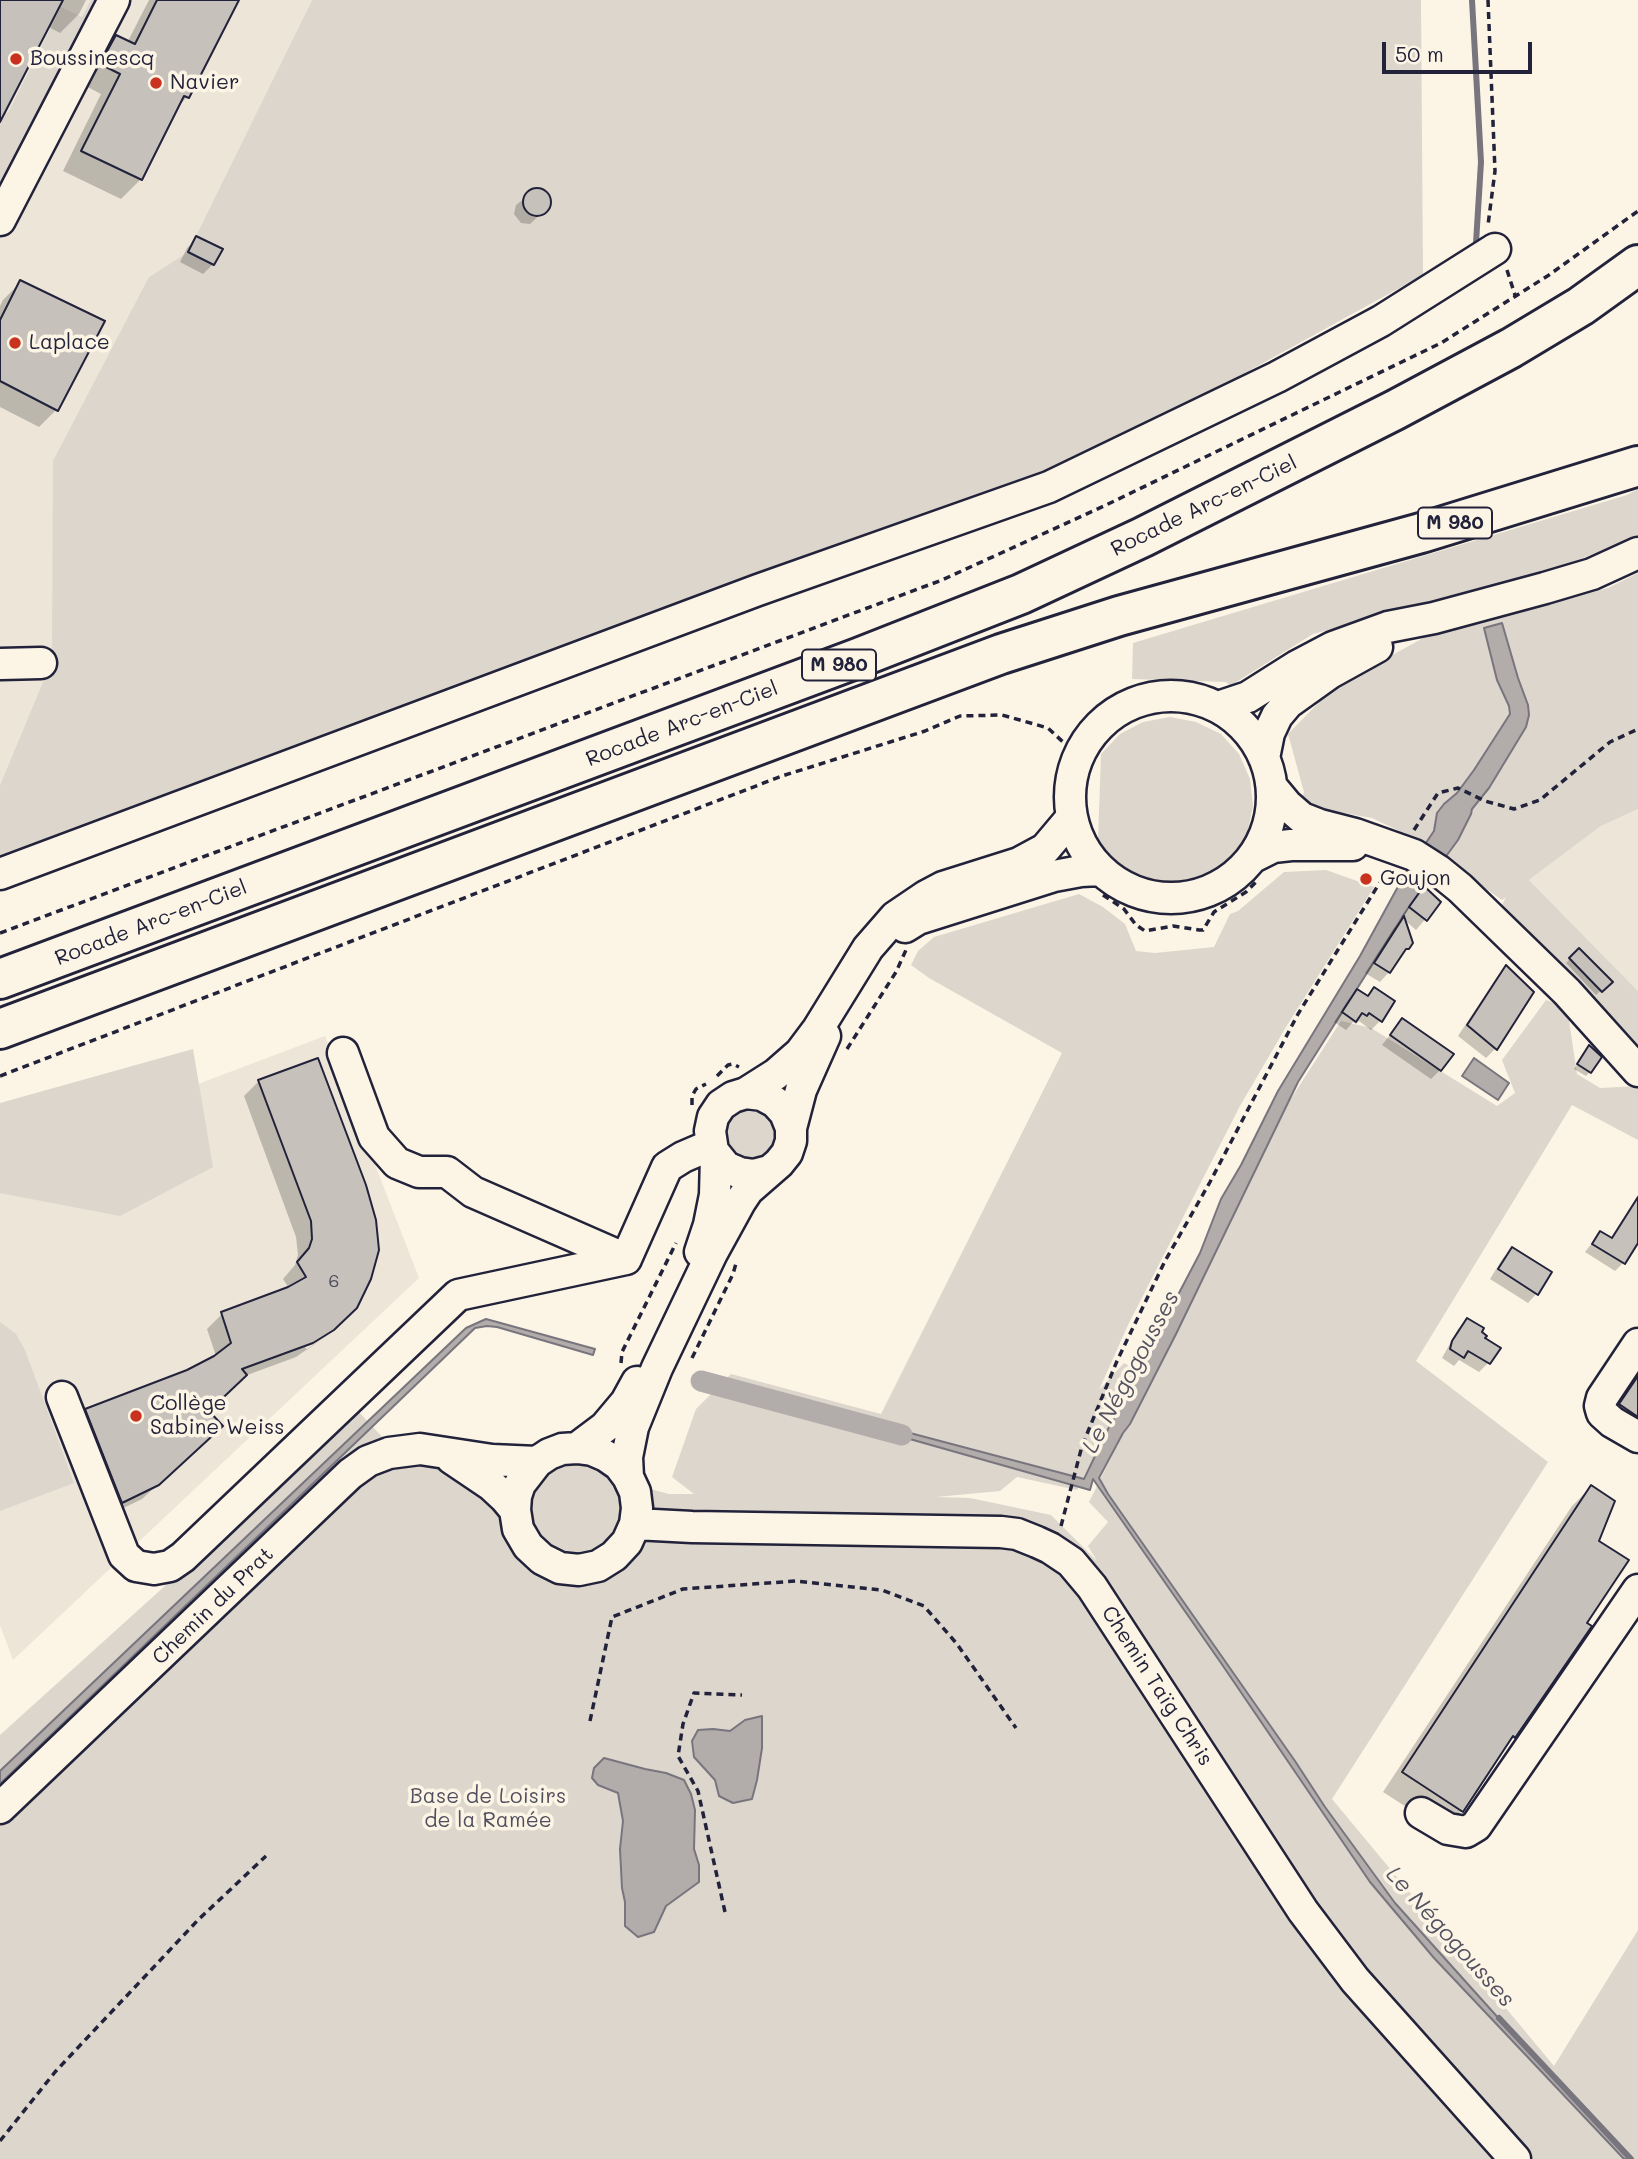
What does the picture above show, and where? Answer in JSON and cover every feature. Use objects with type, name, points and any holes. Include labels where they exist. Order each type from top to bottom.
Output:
[{"type":"highway","name":"Rocade Arc-en-Ciel","points":[[0,979],[859,658],[1021,594],[1143,537],[1395,410],[1511,348],[1581,306],[1638,265]]},
{"type":"highway","name":"M 980","points":[[0,1029],[1001,654],[1119,616],[1421,533],[1638,466]]},
{"type":"street","points":[[0,220],[114,0]]},
{"type":"street","points":[[0,874],[758,590],[1049,487],[1277,377],[1381,321],[1495,249]]},
{"type":"street","points":[[1218,707],[1248,697],[1333,647],[1388,627],[1434,618],[1592,574],[1638,553]]},
{"type":"street","points":[[1264,758],[1269,733],[1277,716],[1288,703],[1329,673],[1434,618]]},
{"type":"street","points":[[0,664],[41,663]]},
{"type":"street","points":[[1097,879],[1079,840],[1072,817],[1070,786],[1078,756],[1093,732],[1113,714],[1138,701],[1165,696],[1192,698],[1218,707],[1237,720],[1253,738],[1264,758],[1272,787],[1271,812],[1258,866]]},
{"type":"street","points":[[1272,787],[1302,818],[1402,851],[1439,871],[1567,992],[1638,1071]]},
{"type":"street","points":[[577,1448],[605,1427],[626,1402],[641,1365],[702,1248],[715,1195],[707,1151],[713,1117],[722,1105],[776,1074],[800,1053],[868,948],[895,917],[943,887],[1019,863],[1045,849],[1072,817]]},
{"type":"street","points":[[628,1477],[627,1457],[641,1365],[712,1253],[748,1190],[787,1153],[801,1090],[827,1031],[869,964],[900,930],[918,919],[1054,876],[1081,871],[1143,895],[1167,899],[1192,897],[1215,888],[1258,866],[1273,847],[1291,845],[1402,851]]},
{"type":"street","points":[[342,1053],[373,1137],[397,1163],[419,1172],[447,1172],[473,1192],[626,1259]]},
{"type":"street","points":[[746,1093],[762,1095],[775,1102],[785,1113],[791,1128]]},
{"type":"street","points":[[626,1259],[667,1167],[707,1151]]},
{"type":"street","points":[[707,1151],[726,1167],[740,1173],[754,1175],[769,1171]]},
{"type":"street","points":[[62,1397],[124,1555],[136,1566],[155,1569],[170,1566],[183,1557],[458,1295],[626,1259]]},
{"type":"street","points":[[1638,1345],[1602,1398],[1600,1406],[1602,1413],[1612,1422],[1638,1437]]},
{"type":"street","points":[[577,1448],[592,1450],[619,1465],[635,1492],[637,1508],[635,1524],[628,1542],[614,1556],[598,1566],[579,1570],[559,1568],[542,1559],[528,1546],[519,1529],[515,1510],[520,1484],[537,1462],[562,1449],[577,1448]]},
{"type":"street","name":"Chemin du Prat","points":[[0,1808],[350,1474],[368,1461],[389,1453],[420,1449],[492,1460],[537,1462]]},
{"type":"street","name":"Chemin du Prat","points":[[446,1454],[491,1485],[515,1510]]},
{"type":"street","name":"Chemin Taïg Chris","points":[[635,1524],[1001,1532],[1017,1534],[1037,1542],[1071,1562],[1092,1587],[1318,1931],[1363,1990],[1516,2159]]},
{"type":"street","points":[[1421,1813],[1448,1829],[1466,1832],[1476,1826],[1638,1590]]},
{"type":"path","points":[[1488,0],[1495,171],[1488,229],[1495,249]]},
{"type":"path","points":[[0,933],[942,580],[1104,506],[1441,343],[1549,275],[1638,211]]},
{"type":"path","points":[[0,1076],[769,781],[925,731],[960,716],[1002,715],[1048,728],[1078,756]]},
{"type":"path","points":[[1059,1534],[1082,1446],[1117,1362],[1165,1261],[1210,1182],[1298,1014],[1438,793],[1458,788],[1485,801],[1514,809],[1540,800],[1610,742],[1638,729]]},
{"type":"path","points":[[1097,879],[1136,925],[1145,931],[1173,926],[1203,930],[1214,912],[1246,892],[1258,866]]},
{"type":"path","points":[[845,1051],[896,972],[909,943]]},
{"type":"path","points":[[696,1090],[692,1096],[689,1137],[707,1151]]},
{"type":"path","points":[[641,1365],[622,1352],[677,1241]]},
{"type":"path","points":[[691,1360],[733,1274],[738,1254]]},
{"type":"path","points":[[590,1721],[612,1617],[683,1590],[796,1581],[883,1590],[924,1606],[957,1644],[1016,1728]]},
{"type":"path","points":[[725,1912],[698,1791],[678,1756],[683,1724],[694,1693],[742,1695]]},
{"type":"path","points":[[0,2141],[55,2072],[198,1920],[266,1856]]},
{"type":"shaded area","points":[[0,0],[312,0],[188,252],[149,277],[52,660],[0,785]]},
{"type":"shaded area","points":[[1502,623],[1528,705],[1526,727],[1489,788],[1472,809],[1458,840],[1408,908],[1298,1082],[1176,1334],[1099,1478],[1325,1807],[1395,1903],[1510,2031],[1632,2159],[1624,2159],[1434,1958],[1370,1882],[1093,1479],[1090,1490],[740,1391],[699,1384],[702,1378],[1084,1479],[1200,1253],[1221,1199],[1278,1091],[1360,956],[1406,872],[1434,831],[1437,813],[1457,793],[1474,770],[1510,714],[1497,680],[1484,628]]},
{"type":"shaded area","points":[[1638,809],[1638,991],[1529,880],[1601,826]]},
{"type":"shaded area","name":"Collège Sabine Weiss","points":[[325,1036],[419,1278],[13,1660],[0,1625],[0,1159]]},
{"type":"shaded area","points":[[1474,1058],[1509,1083],[1498,1100],[1462,1076]]},
{"type":"shaded area","points":[[486,1319],[595,1349],[593,1355],[497,1327],[475,1328],[0,1784],[0,1771],[466,1328]]},
{"type":"shaded area","points":[[762,1716],[762,1748],[752,1799],[733,1803],[719,1796],[715,1780],[694,1757],[692,1741],[698,1730],[730,1731],[745,1720]]},
{"type":"shaded area","points":[[604,1758],[684,1780],[695,1810],[694,1849],[699,1865],[699,1882],[666,1906],[654,1932],[638,1937],[625,1926],[620,1849],[623,1821],[618,1793],[598,1785],[592,1778],[594,1768]]},
{"type":"green space","points":[[91,0],[105,0],[0,209],[0,109],[8,113],[61,7],[82,17]]},
{"type":"green space","points":[[312,0],[1421,0],[1423,275],[1163,418],[1029,477],[0,862],[0,785],[52,660],[53,461],[149,277],[188,252]]},
{"type":"green space","points":[[1638,489],[1638,536],[1545,573],[1313,634],[1230,686],[1226,682],[1132,679],[1133,643],[1627,495]]},
{"type":"green space","points":[[1638,573],[1638,809],[1601,826],[1529,880],[1638,991],[1638,1053],[1502,905],[1506,897],[1502,900],[1410,836],[1372,818],[1299,805],[1304,792],[1288,734],[1334,687],[1436,631],[1608,588]]},
{"type":"green space","points":[[1170,717],[1196,722],[1221,734],[1239,754],[1250,779],[1253,806],[1247,834],[1232,857],[1209,875],[1183,883],[1155,883],[1129,873],[1107,856],[1098,841],[1101,754],[1120,734],[1143,722]]},
{"type":"green space","name":"Base de Loisirs de la Ramée","points":[[1326,870],[1374,887],[1240,1106],[1128,1325],[1099,1390],[1124,1363],[1138,1370],[1077,1490],[1017,1477],[1000,1491],[936,1497],[970,1498],[1051,1515],[1097,1561],[1088,1546],[1108,1522],[1089,1502],[1287,1105],[1341,1021],[1371,1028],[1497,1106],[1515,1093],[1502,1060],[1546,1000],[1567,1007],[1577,1074],[1600,1088],[1638,1086],[1638,1140],[1572,1105],[1416,1361],[1548,1462],[1332,1799],[1554,2066],[1638,1930],[1638,2159],[0,2159],[0,1735],[229,1528],[355,1408],[387,1442],[585,1458],[617,1480],[669,1494],[694,1494],[672,1477],[696,1409],[731,1374],[881,1414],[1062,1053],[929,978],[911,965],[918,951],[934,937],[1079,894],[1103,907],[1125,924],[1136,951],[1155,953],[1214,947],[1230,914],[1238,911],[1284,872]]},
{"type":"green space","points":[[193,1049],[213,1167],[120,1216],[0,1193],[0,1103]]},
{"type":"green space","points":[[754,1107],[771,1118],[776,1138],[767,1156],[748,1163],[729,1155],[722,1126],[734,1110]]},
{"type":"green space","points":[[0,1322],[16,1334],[25,1350],[74,1483],[0,1511]]},
{"type":"building","name":"Boussinescq","points":[[0,0],[63,0],[0,122]]},
{"type":"building","name":"Navier","points":[[157,0],[239,0],[189,98],[184,96],[142,180],[81,151],[120,74],[100,64],[116,35],[135,44]]},
{"type":"building","points":[[537,188],[547,192],[551,202],[547,212],[537,216],[527,212],[523,202],[527,192]]},
{"type":"building","points":[[196,236],[223,249],[214,265],[188,252]]},
{"type":"building","points":[[20,280],[105,321],[58,411],[0,381],[0,320]]},
{"type":"building","points":[[1424,886],[1441,902],[1427,921],[1409,907]]},
{"type":"building","points":[[1404,916],[1413,943],[1390,973],[1374,963]]},
{"type":"building","points":[[1579,948],[1613,982],[1602,992],[1569,958]]},
{"type":"building","points":[[1506,965],[1534,992],[1497,1050],[1467,1025]]},
{"type":"building","points":[[1374,987],[1395,1001],[1382,1022],[1369,1013],[1367,1016],[1362,1013],[1356,1022],[1342,1012],[1357,989],[1368,996]]},
{"type":"building","points":[[1402,1018],[1454,1054],[1441,1071],[1390,1035]]},
{"type":"building","points":[[1589,1045],[1602,1057],[1591,1073],[1577,1064]]},
{"type":"building","name":"Collège Sabine Weiss","points":[[318,1058],[366,1185],[376,1220],[379,1250],[371,1279],[357,1308],[334,1330],[313,1343],[242,1369],[247,1375],[209,1411],[223,1426],[159,1485],[122,1503],[85,1409],[187,1370],[214,1356],[231,1343],[221,1312],[288,1287],[306,1277],[297,1262],[309,1248],[312,1239],[311,1221],[258,1080]]},
{"type":"building","points":[[1638,1197],[1638,1243],[1625,1264],[1592,1244],[1600,1231],[1612,1238]]},
{"type":"building","points":[[1512,1247],[1552,1272],[1538,1295],[1498,1269]]},
{"type":"building","points":[[1467,1318],[1484,1328],[1482,1332],[1487,1336],[1485,1338],[1501,1348],[1490,1364],[1468,1351],[1464,1358],[1450,1349]]},
{"type":"building","points":[[1638,1376],[1638,1417],[1619,1404]]},
{"type":"building","points":[[1591,1485],[1615,1501],[1599,1541],[1629,1560],[1587,1623],[1592,1626],[1515,1738],[1513,1736],[1463,1812],[1402,1772]]},
{"type":"waterway","name":"Le Négogousses","points":[[1472,0],[1481,162],[1476,243]]},
{"type":"waterway","points":[[701,1381],[902,1435]]},
{"type":"waterway","name":"Le Négogousses","points":[[1499,2018],[1631,2159]]},
{"type":"place","name":"Boussinescq","points":[[16,59]]},
{"type":"place","name":"Navier","points":[[156,83]]},
{"type":"place","name":"Laplace","points":[[15,343]]},
{"type":"place","name":"Goujon","points":[[1366,879]]},
{"type":"place","name":"Collège Sabine Weiss","points":[[136,1416]]}]
